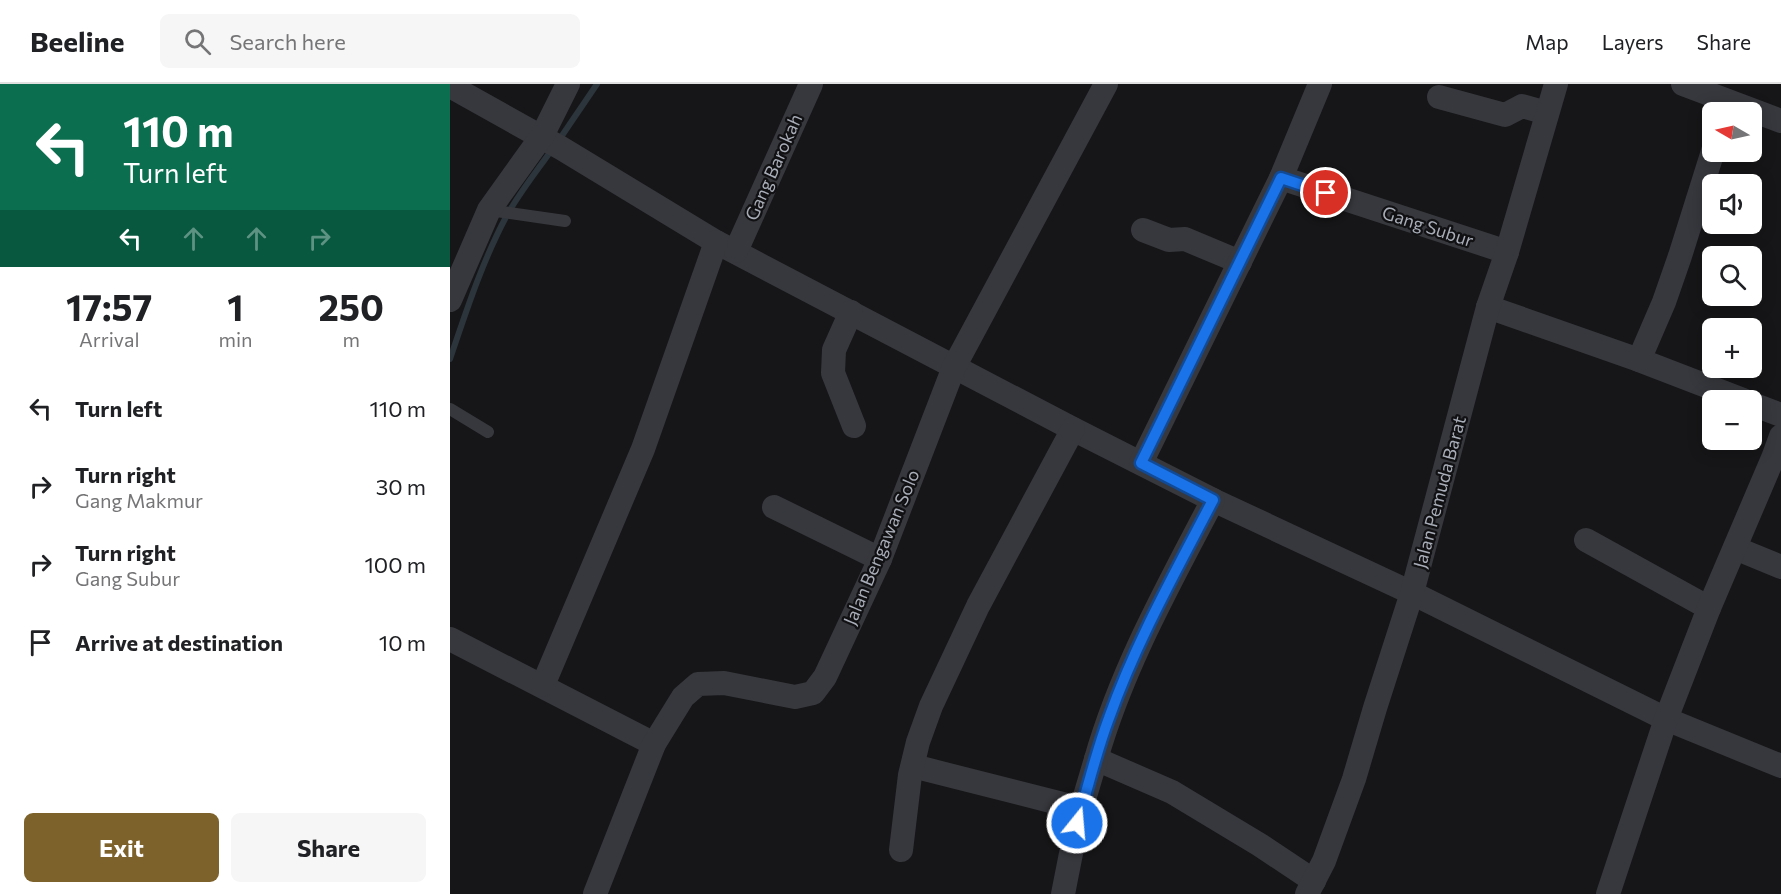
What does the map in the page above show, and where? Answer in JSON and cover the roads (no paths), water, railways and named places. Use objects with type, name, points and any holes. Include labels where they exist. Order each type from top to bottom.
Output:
[{"type":"street","points":[[450,300],[499,212],[550,142],[568,84]]},
{"type":"street","name":"Gang Barokah","points":[[543,685],[726,247],[811,84]]},
{"type":"street","name":"Jalan Bengawan Solo","points":[[595,894],[654,744],[683,696],[698,684],[724,683],[795,697],[813,693],[825,677],[880,559],[954,367],[1106,84]]},
{"type":"street","points":[[1141,463],[1281,178],[1320,84]]},
{"type":"street","name":"Jalan Pemuda Barat","points":[[1311,888],[1339,823],[1412,593],[1488,307],[1507,252],[1556,84]]},
{"type":"street","points":[[1683,84],[1717,102]]},
{"type":"street","points":[[450,86],[550,142],[726,247],[1073,429],[1213,500],[1412,593],[1666,719],[1781,766]]},
{"type":"street","points":[[1439,97],[1500,114],[1508,115],[1522,106],[1547,113]]},
{"type":"street","points":[[1762,116],[1781,121]]},
{"type":"street","points":[[1639,360],[1664,302],[1710,162]]},
{"type":"street","name":"Gang Subur","points":[[1281,178],[1507,252]]},
{"type":"street","points":[[1143,230],[1168,240],[1185,239],[1240,262]]},
{"type":"street","points":[[1488,307],[1717,390]]},
{"type":"street","points":[[851,312],[834,350],[833,373],[854,426]]},
{"type":"street","points":[[1762,408],[1781,415]]},
{"type":"street","points":[[901,850],[906,798],[918,742],[931,706],[969,626],[1073,429]]},
{"type":"street","points":[[1608,894],[1666,719],[1709,608],[1778,452]]},
{"type":"street","points":[[1063,894],[1082,809],[1110,716],[1139,646],[1213,500]]},
{"type":"street","points":[[774,507],[880,559]]},
{"type":"street","points":[[1586,540],[1709,608]]},
{"type":"street","points":[[1735,548],[1781,567]]},
{"type":"street","points":[[450,639],[654,744]]},
{"type":"street","points":[[1096,759],[1172,792],[1260,845],[1311,888]]},
{"type":"street","points":[[913,766],[1082,809]]},
{"type":"lane","points":[[499,212],[565,221]]},
{"type":"lane","points":[[450,409],[488,432]]},
{"type":"waterway","points":[[559,140],[597,84]]},
{"type":"waterway","points":[[450,359],[475,287],[497,234],[517,199],[553,148]]}]
